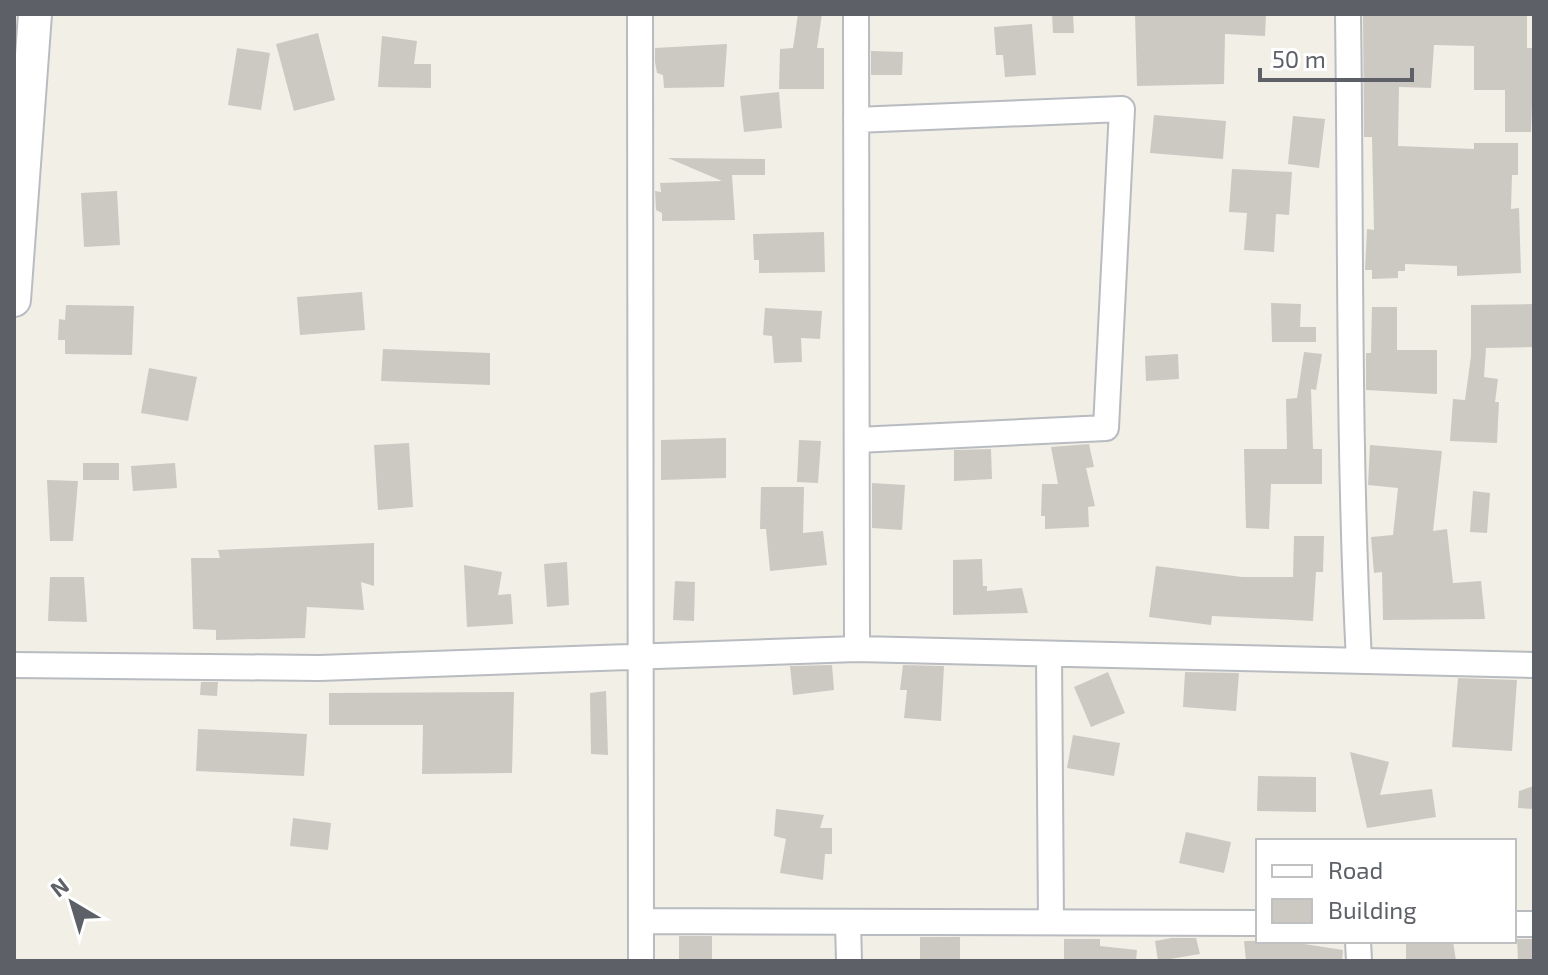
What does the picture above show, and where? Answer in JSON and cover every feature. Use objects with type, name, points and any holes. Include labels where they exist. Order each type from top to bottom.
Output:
[{"type":"main road","points":[[14,300],[35,14]]},
{"type":"street","points":[[640,14],[641,961]]},
{"type":"street","points":[[856,14],[857,649]]},
{"type":"street","points":[[1348,14],[1352,289],[1350,480],[1359,661]]},
{"type":"street","points":[[856,120],[1122,109],[1106,428],[857,440]]},
{"type":"street","points":[[14,665],[319,668],[639,654],[857,649],[1534,665]]},
{"type":"street","points":[[1049,654],[1051,922]]},
{"type":"street","points":[[641,921],[1256,923]]},
{"type":"street","points":[[848,922],[849,961]]},
{"type":"building","points":[[798,14],[822,14],[817,48],[824,48],[824,89],[779,89],[780,49],[793,48]]},
{"type":"building","points":[[1052,14],[1073,14],[1074,33],[1053,33]]},
{"type":"building","points":[[1135,14],[1266,14],[1265,36],[1225,34],[1224,84],[1137,86]]},
{"type":"building","points":[[1363,14],[1527,14],[1527,48],[1534,48],[1531,132],[1505,132],[1505,90],[1474,90],[1474,46],[1434,45],[1431,88],[1399,87],[1398,146],[1474,149],[1474,143],[1518,143],[1518,175],[1512,175],[1511,209],[1519,208],[1521,273],[1457,276],[1457,266],[1405,264],[1405,271],[1398,271],[1398,278],[1372,279],[1372,270],[1365,270],[1367,229],[1374,230],[1372,137],[1364,137]]},
{"type":"building","points":[[1032,24],[1036,75],[1005,77],[1003,55],[996,55],[994,27]]},
{"type":"building","points":[[318,33],[335,100],[294,111],[276,44]]},
{"type":"building","points":[[382,36],[417,41],[414,64],[431,64],[431,88],[378,87]]},
{"type":"building","points":[[727,44],[724,87],[664,88],[663,75],[657,73],[655,48]]},
{"type":"building","points":[[237,48],[270,53],[261,110],[228,105]]},
{"type":"building","points":[[871,51],[903,52],[902,75],[871,75]]},
{"type":"building","points":[[779,92],[782,128],[744,132],[740,96]]},
{"type":"building","points":[[1154,115],[1226,121],[1223,159],[1150,153]]},
{"type":"building","points":[[1293,116],[1325,119],[1319,168],[1288,164]]},
{"type":"building","points":[[668,158],[765,159],[765,175],[732,175],[735,220],[662,221],[662,213],[656,210],[655,191],[661,192],[660,183],[722,181]]},
{"type":"building","points":[[1232,169],[1292,172],[1289,215],[1276,214],[1274,252],[1244,250],[1247,213],[1229,212]]},
{"type":"building","points":[[117,191],[120,245],[84,247],[81,193]]},
{"type":"building","points":[[824,232],[825,272],[759,273],[759,260],[754,260],[753,234]]},
{"type":"building","points":[[362,292],[365,330],[300,335],[297,297]]},
{"type":"building","points":[[1271,303],[1301,304],[1300,327],[1316,327],[1316,342],[1272,342]]},
{"type":"building","points":[[1534,304],[1534,347],[1486,348],[1484,377],[1498,379],[1495,402],[1499,402],[1497,443],[1450,441],[1453,399],[1465,400],[1471,356],[1471,305]]},
{"type":"building","points":[[66,305],[134,306],[132,355],[65,354],[65,340],[58,340],[59,319],[65,320]]},
{"type":"building","points":[[1372,307],[1397,307],[1397,350],[1437,350],[1437,394],[1366,390],[1366,353],[1371,353]]},
{"type":"building","points":[[765,308],[822,311],[820,339],[801,338],[802,362],[774,363],[772,336],[763,335]]},
{"type":"building","points":[[383,349],[490,353],[490,385],[381,381]]},
{"type":"building","points":[[1304,352],[1322,354],[1316,390],[1311,389],[1313,449],[1322,449],[1322,484],[1271,484],[1269,529],[1246,528],[1244,449],[1287,449],[1286,399],[1297,398]]},
{"type":"building","points":[[1178,354],[1179,379],[1146,381],[1145,356]]},
{"type":"building","points":[[149,368],[197,377],[188,421],[141,413]]},
{"type":"building","points":[[726,438],[726,478],[661,480],[661,440]]},
{"type":"building","points":[[799,440],[821,441],[818,483],[797,482]]},
{"type":"building","points":[[409,443],[413,507],[378,510],[374,445]]},
{"type":"building","points":[[1089,444],[1094,467],[1086,468],[1095,506],[1088,507],[1089,527],[1045,529],[1045,516],[1041,516],[1042,484],[1058,484],[1051,447]]},
{"type":"building","points":[[1370,445],[1442,451],[1433,531],[1447,529],[1453,583],[1481,581],[1485,619],[1383,620],[1382,572],[1374,573],[1371,537],[1393,535],[1398,488],[1368,485]]},
{"type":"building","points":[[991,449],[992,479],[954,481],[954,450]]},
{"type":"building","points":[[83,463],[119,463],[119,480],[83,480]]},
{"type":"building","points":[[175,463],[177,488],[133,491],[131,466]]},
{"type":"building","points":[[47,480],[78,481],[73,541],[50,541]]},
{"type":"building","points":[[872,483],[905,485],[902,530],[872,528]]},
{"type":"building","points":[[761,487],[804,487],[803,533],[823,531],[827,565],[770,571],[766,529],[760,529]]},
{"type":"building","points":[[1473,491],[1490,493],[1487,533],[1470,532]]},
{"type":"building","points":[[1294,536],[1324,536],[1323,572],[1316,572],[1313,621],[1212,616],[1211,625],[1149,617],[1156,566],[1242,577],[1293,577]]},
{"type":"building","points":[[374,543],[374,586],[361,582],[364,610],[307,607],[305,638],[216,640],[216,630],[193,629],[191,558],[220,558],[218,550]]},
{"type":"building","points":[[982,559],[983,586],[987,586],[987,591],[1022,588],[1028,613],[953,615],[953,560]]},
{"type":"building","points":[[567,562],[569,605],[547,607],[544,564]]},
{"type":"building","points":[[464,565],[502,572],[498,595],[511,594],[513,624],[467,627]]},
{"type":"building","points":[[50,577],[84,577],[87,622],[48,621]]},
{"type":"building","points":[[675,581],[695,582],[694,621],[673,620]]},
{"type":"building","points":[[832,665],[834,690],[793,695],[790,666]]},
{"type":"building","points":[[903,665],[944,666],[941,721],[904,718],[907,690],[900,690]]},
{"type":"building","points":[[1108,672],[1125,713],[1091,727],[1074,687]]},
{"type":"building","points":[[1185,672],[1239,673],[1236,711],[1183,707]]},
{"type":"building","points":[[1458,678],[1517,680],[1512,751],[1452,747]]},
{"type":"building","points":[[201,682],[218,682],[217,696],[200,695]]},
{"type":"building","points":[[606,691],[608,755],[591,754],[590,693]]},
{"type":"building","points":[[514,692],[512,773],[422,774],[423,725],[329,725],[329,693]]},
{"type":"building","points":[[198,729],[307,734],[304,776],[196,771]]},
{"type":"building","points":[[1073,735],[1120,743],[1114,776],[1067,768]]},
{"type":"building","points":[[1350,752],[1389,762],[1380,795],[1432,789],[1436,817],[1367,828]]},
{"type":"building","points":[[1258,776],[1316,777],[1316,812],[1257,811]]},
{"type":"building","points":[[1534,786],[1534,809],[1518,808],[1519,791]]},
{"type":"building","points":[[776,809],[824,815],[820,828],[832,828],[832,854],[825,854],[823,880],[780,873],[786,839],[774,836]]},
{"type":"building","points":[[293,818],[331,823],[328,850],[290,846]]},
{"type":"building","points":[[1186,832],[1231,842],[1224,873],[1179,863]]},
{"type":"building","points":[[679,936],[712,936],[712,961],[679,961]]},
{"type":"building","points":[[920,937],[960,937],[960,961],[920,961]]},
{"type":"building","points":[[1196,938],[1200,954],[1158,961],[1155,941]]},
{"type":"building","points":[[1064,939],[1100,939],[1100,946],[1137,950],[1136,961],[1064,961]]},
{"type":"building","points":[[1517,939],[1534,939],[1534,961],[1518,961]]},
{"type":"building","points":[[1244,941],[1298,943],[1343,950],[1342,961],[1246,961]]},
{"type":"building","points":[[1406,943],[1453,943],[1456,961],[1406,961]]}]
